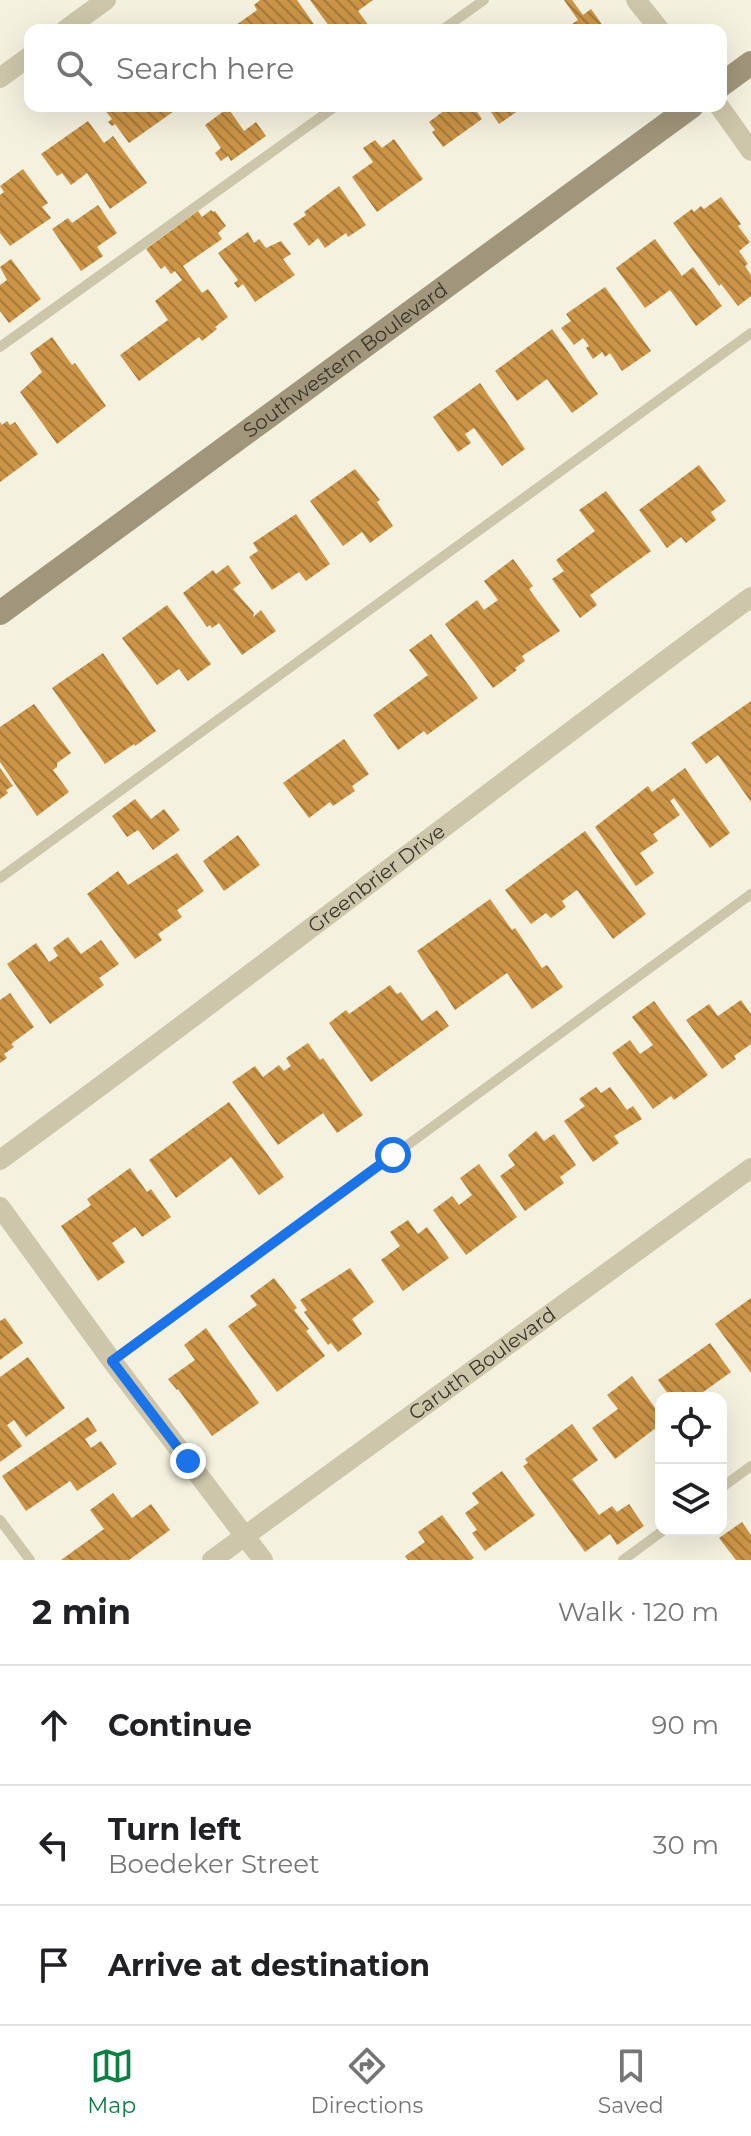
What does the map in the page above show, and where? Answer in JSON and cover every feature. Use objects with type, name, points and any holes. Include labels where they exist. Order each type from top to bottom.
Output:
[{"type":"street","points":[[73,24],[106,0]]},
{"type":"street","points":[[636,0],[655,24]]},
{"type":"street","points":[[0,78],[24,60]]},
{"type":"street","points":[[727,81],[751,63]]},
{"type":"street","name":"Southwestern Boulevard","points":[[0,613],[684,112]]},
{"type":"street","points":[[723,112],[751,151]]},
{"type":"street","name":"Greenbrier Drive","points":[[0,1160],[751,597]]},
{"type":"street","name":"Caruth Boulevard","points":[[212,1560],[751,1168]]},
{"type":"street","points":[[0,1207],[263,1560]]},
{"type":"lane","points":[[450,24],[484,0]]},
{"type":"lane","points":[[0,347],[328,112]]},
{"type":"lane","points":[[0,878],[751,333]]},
{"type":"lane","points":[[112,1361],[751,894]]},
{"type":"lane","points":[[727,1484],[751,1466]]},
{"type":"lane","points":[[0,1520],[30,1560]]},
{"type":"lane","points":[[623,1560],[656,1536]]},
{"type":"building","points":[[260,0],[297,0],[314,24],[237,24],[257,10],[254,5]]},
{"type":"building","points":[[310,0],[373,0],[358,11],[368,24],[328,24]]},
{"type":"building","points":[[564,0],[572,0],[583,15],[591,9],[602,24],[572,24],[578,20]]},
{"type":"building","points":[[106,112],[173,112],[129,143],[115,124],[112,126],[108,122],[112,119]]},
{"type":"building","points":[[223,112],[231,112],[244,131],[256,122],[266,136],[231,161],[228,156],[221,161],[215,153],[221,148],[205,125]]},
{"type":"building","points":[[442,112],[477,112],[482,119],[443,147],[429,122]]},
{"type":"building","points":[[491,112],[516,112],[499,124]]},
{"type":"building","points":[[88,121],[104,143],[113,136],[147,183],[110,209],[87,173],[71,185],[62,173],[57,176],[41,154]]},
{"type":"building","points":[[394,139],[423,179],[377,212],[352,177],[373,162],[363,148],[375,140],[382,148]]},
{"type":"building","points":[[23,169],[48,203],[42,207],[51,218],[10,246],[0,233],[0,195],[4,192],[0,186]]},
{"type":"building","points":[[339,186],[366,225],[348,237],[346,233],[325,248],[318,238],[309,246],[293,224]]},
{"type":"building","points":[[721,197],[750,242],[739,251],[751,275],[751,296],[738,306],[721,284],[719,286],[673,223],[692,209],[694,212],[701,206],[704,209]]},
{"type":"building","points":[[98,205],[117,233],[97,247],[103,256],[81,271],[52,229],[68,218],[72,223]]},
{"type":"building","points":[[211,210],[226,226],[218,233],[222,239],[183,266],[202,293],[208,289],[228,317],[202,341],[199,337],[139,381],[120,355],[168,320],[155,301],[182,280],[175,271],[171,274],[165,266],[161,269],[146,249],[198,211],[202,217]]},
{"type":"building","points":[[248,232],[254,243],[259,239],[266,248],[281,241],[291,254],[283,259],[295,275],[255,302],[243,284],[238,288],[234,283],[238,280],[218,253]]},
{"type":"building","points":[[655,239],[682,276],[693,267],[722,306],[696,326],[670,290],[645,308],[616,268]]},
{"type":"building","points":[[11,259],[41,299],[9,323],[0,311],[0,285],[7,280],[0,267]]},
{"type":"building","points":[[605,287],[651,351],[622,371],[610,353],[605,357],[602,352],[593,359],[583,338],[574,345],[561,328],[571,321],[566,314]]},
{"type":"building","points":[[552,329],[598,394],[572,413],[547,379],[517,401],[495,371]]},
{"type":"building","points":[[52,337],[106,406],[57,444],[20,392],[42,372],[30,353]]},
{"type":"building","points":[[480,383],[525,449],[502,466],[474,428],[465,434],[471,443],[458,452],[433,417]]},
{"type":"building","points":[[7,421],[10,425],[15,422],[38,454],[0,482],[0,422],[2,425]]},
{"type":"building","points":[[699,465],[726,501],[711,512],[716,520],[686,543],[681,537],[667,548],[639,510]]},
{"type":"building","points":[[355,469],[380,500],[377,502],[393,526],[370,543],[362,532],[343,546],[310,501]]},
{"type":"building","points":[[606,491],[651,551],[590,595],[597,605],[580,618],[552,579],[564,571],[556,560],[595,531],[579,510]]},
{"type":"building","points":[[296,514],[330,564],[306,581],[299,572],[272,590],[249,557],[258,551],[253,543]]},
{"type":"building","points":[[513,559],[533,586],[529,589],[560,631],[522,656],[525,661],[515,668],[517,670],[493,688],[445,624],[477,600],[484,610],[498,600],[484,581]]},
{"type":"building","points":[[228,565],[241,583],[233,589],[254,613],[253,617],[261,610],[276,631],[242,655],[219,623],[212,628],[210,625],[207,627],[183,593],[213,570],[216,574]]},
{"type":"building","points":[[167,605],[211,664],[188,681],[179,669],[157,685],[122,638]]},
{"type":"building","points":[[431,634],[478,698],[427,735],[424,731],[398,750],[373,715],[428,675],[409,650]]},
{"type":"building","points":[[103,653],[156,731],[105,764],[52,688]]},
{"type":"building","points":[[751,701],[751,802],[718,755],[706,764],[691,743]]},
{"type":"building","points":[[34,704],[71,753],[53,770],[69,792],[37,816],[0,762],[0,727]]},
{"type":"building","points":[[344,739],[369,774],[352,786],[355,791],[333,806],[330,802],[309,818],[283,783]]},
{"type":"building","points":[[0,768],[13,786],[0,799]]},
{"type":"building","points":[[685,768],[730,833],[710,848],[674,798],[670,801],[680,815],[653,834],[658,841],[640,853],[654,873],[636,886],[595,827],[648,786],[652,792]]},
{"type":"building","points":[[135,799],[151,819],[164,809],[180,830],[153,850],[138,830],[127,837],[112,816]]},
{"type":"building","points":[[585,831],[646,914],[613,939],[577,890],[562,901],[566,907],[551,918],[546,913],[531,924],[505,890]]},
{"type":"building","points":[[238,835],[260,865],[224,891],[203,861]]},
{"type":"building","points":[[177,853],[204,891],[177,910],[182,917],[158,934],[162,940],[135,959],[87,894],[118,871],[128,885]]},
{"type":"building","points":[[490,899],[512,930],[515,928],[542,968],[547,965],[563,987],[532,1009],[507,973],[455,1010],[417,951]]},
{"type":"building","points":[[68,937],[81,954],[101,940],[119,964],[99,978],[104,985],[50,1024],[7,964],[36,943],[49,962],[58,956],[53,948]]},
{"type":"building","points":[[390,985],[397,994],[401,992],[422,1021],[437,1010],[449,1026],[371,1082],[329,1023],[346,1010],[349,1014]]},
{"type":"building","points":[[10,993],[34,1027],[11,1044],[14,1047],[4,1054],[7,1058],[0,1063],[0,1000]]},
{"type":"building","points":[[741,1000],[751,1014],[751,1044],[722,1069],[686,1020],[709,1004],[718,1016]]},
{"type":"building","points":[[654,1001],[708,1075],[674,1100],[671,1096],[653,1109],[612,1053],[630,1040],[640,1054],[653,1045],[632,1017]]},
{"type":"building","points":[[308,1043],[320,1060],[323,1058],[363,1115],[337,1133],[323,1113],[278,1145],[232,1082],[255,1066],[263,1077],[279,1065],[284,1071],[291,1066],[286,1058]]},
{"type":"building","points":[[596,1087],[601,1093],[610,1087],[627,1110],[633,1106],[642,1119],[614,1136],[619,1143],[593,1162],[564,1121],[585,1106],[579,1099]]},
{"type":"building","points":[[229,1102],[284,1177],[259,1195],[231,1157],[176,1198],[149,1160]]},
{"type":"building","points":[[536,1131],[544,1141],[554,1134],[576,1165],[560,1177],[564,1183],[525,1211],[500,1176],[515,1165],[508,1155]]},
{"type":"building","points":[[479,1164],[517,1217],[466,1255],[433,1210],[452,1196],[459,1205],[472,1195],[460,1178]]},
{"type":"building","points":[[130,1168],[147,1192],[151,1189],[171,1217],[142,1237],[135,1227],[112,1243],[125,1262],[98,1281],[61,1226],[91,1205],[87,1199]]},
{"type":"building","points":[[408,1220],[418,1234],[427,1227],[449,1258],[403,1291],[381,1260],[400,1246],[390,1232]]},
{"type":"building","points":[[350,1268],[374,1302],[352,1319],[362,1334],[338,1352],[331,1343],[328,1345],[304,1312],[307,1310],[300,1300]]},
{"type":"building","points":[[274,1278],[297,1308],[294,1310],[309,1329],[306,1331],[325,1356],[277,1392],[228,1326],[257,1305],[250,1296]]},
{"type":"building","points":[[751,1298],[751,1373],[715,1324]]},
{"type":"building","points":[[5,1318],[23,1343],[0,1360],[0,1321]]},
{"type":"building","points":[[206,1328],[259,1403],[212,1436],[168,1379],[195,1360],[184,1345]]},
{"type":"building","points":[[710,1343],[731,1372],[703,1392],[667,1392],[658,1380]]},
{"type":"building","points":[[28,1357],[65,1408],[26,1437],[14,1420],[7,1425],[22,1446],[0,1462],[0,1377]]},
{"type":"building","points":[[632,1376],[655,1408],[655,1429],[615,1459],[592,1428],[618,1409],[607,1395]]},
{"type":"building","points":[[88,1417],[97,1431],[85,1439],[91,1448],[101,1441],[117,1464],[77,1491],[70,1481],[26,1511],[2,1476]]},
{"type":"building","points":[[572,1424],[598,1460],[572,1479],[599,1515],[612,1506],[617,1512],[629,1504],[644,1526],[617,1545],[610,1534],[585,1552],[523,1466],[528,1463],[525,1459]]},
{"type":"building","points":[[502,1471],[535,1515],[485,1551],[472,1533],[477,1530],[465,1513],[479,1503],[472,1493]]},
{"type":"building","points":[[113,1493],[132,1518],[151,1504],[170,1530],[129,1560],[61,1560],[104,1529],[90,1510]]},
{"type":"building","points":[[442,1515],[474,1558],[408,1560],[405,1556],[425,1542],[418,1532]]},
{"type":"building","points":[[742,1522],[751,1535],[751,1560],[736,1560],[719,1538],[727,1536],[727,1532]]},
{"type":"route","points":[[188,1461],[112,1361],[393,1155]]}]
